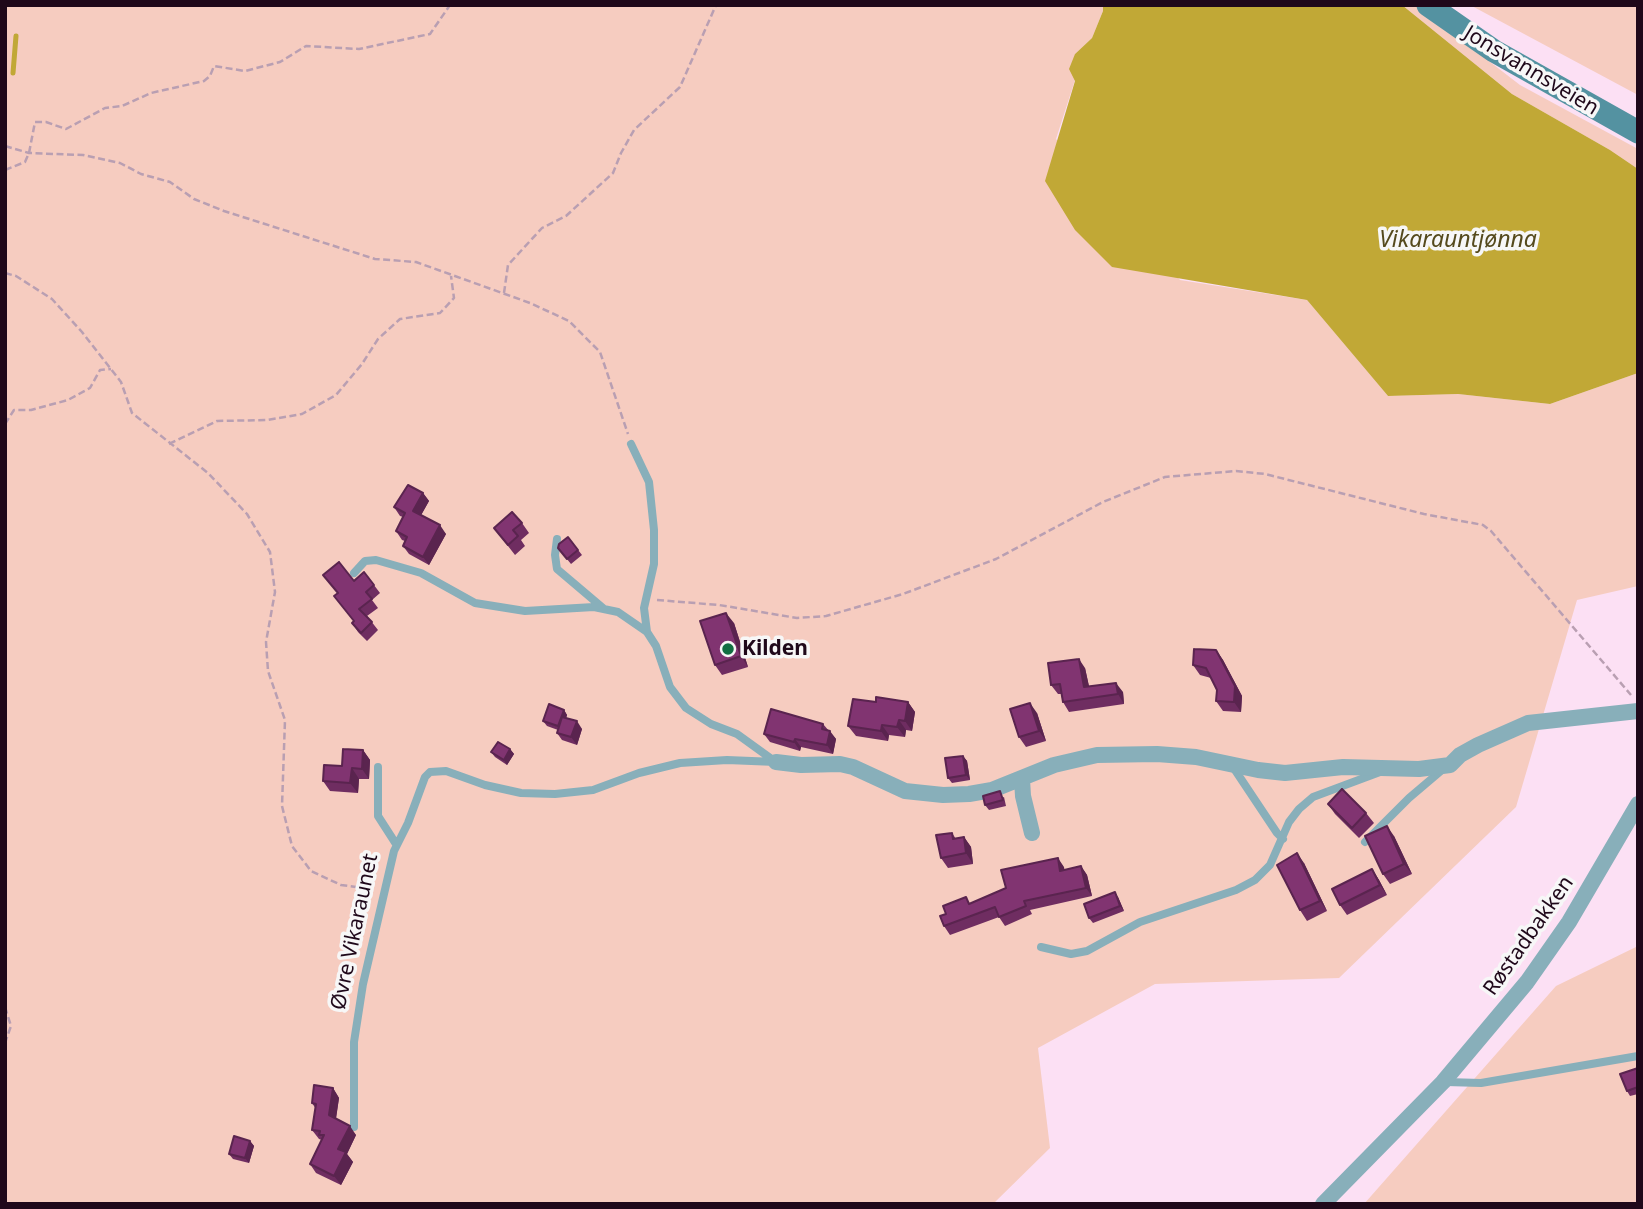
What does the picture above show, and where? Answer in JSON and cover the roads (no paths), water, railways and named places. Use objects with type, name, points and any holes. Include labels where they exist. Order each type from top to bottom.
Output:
[{"type":"main road","name":"Jonsvannsveien","points":[[1427,5],[1494,51],[1638,132]]},
{"type":"street","name":"Øvre Vikaraunet","points":[[776,762],[801,765],[840,764],[853,767],[905,791],[943,795],[992,790],[1054,765],[1097,755],[1183,756],[1285,773],[1343,767],[1419,769],[1450,765],[1478,745],[1528,723],[1638,711]]},
{"type":"street","points":[[1022,779],[1023,796],[1032,833]]},
{"type":"street","name":"Røstadbakken","points":[[1323,1204],[1443,1082],[1500,1016],[1551,949],[1638,804]]},
{"type":"lane","points":[[631,444],[649,482],[654,530],[653,575],[645,600],[648,632]]},
{"type":"lane","points":[[557,538],[557,569],[603,608],[628,617],[648,632],[656,646],[670,687],[685,708],[711,724],[737,734],[776,762]]},
{"type":"lane","points":[[354,573],[365,561],[376,560],[421,573],[467,599],[486,606],[525,611],[603,608]]},
{"type":"lane","name":"Øvre Vikaraunet","points":[[354,1126],[354,1042],[363,984],[396,844],[408,823],[425,777],[430,772],[446,771],[485,785],[521,793],[555,794],[593,790],[639,773],[680,763],[727,760],[776,762]]},
{"type":"lane","points":[[1231,764],[1283,839]]},
{"type":"lane","name":"Øvre Vikaraunet","points":[[1365,842],[1417,791],[1450,765]]},
{"type":"lane","points":[[379,767],[378,816],[396,844]]},
{"type":"lane","name":"Øvre Vikaraunet","points":[[1041,947],[1071,954],[1087,951],[1140,922],[1236,890],[1255,880],[1270,866],[1289,822],[1313,797],[1386,769]]},
{"type":"lane","points":[[1443,1082],[1481,1083],[1638,1056]]},
{"type":"water","name":"Vikarauntjønna","points":[[1103,5],[1402,5],[1512,94],[1638,169],[1638,373],[1550,404],[1458,394],[1388,396],[1307,300],[1112,267],[1075,230],[1045,181],[1075,81],[1069,69],[1075,54],[1092,38]]},
{"type":"waterway","points":[[13,73],[16,36]]},
{"type":"place","name":"Kilden","points":[[728,649]]}]
